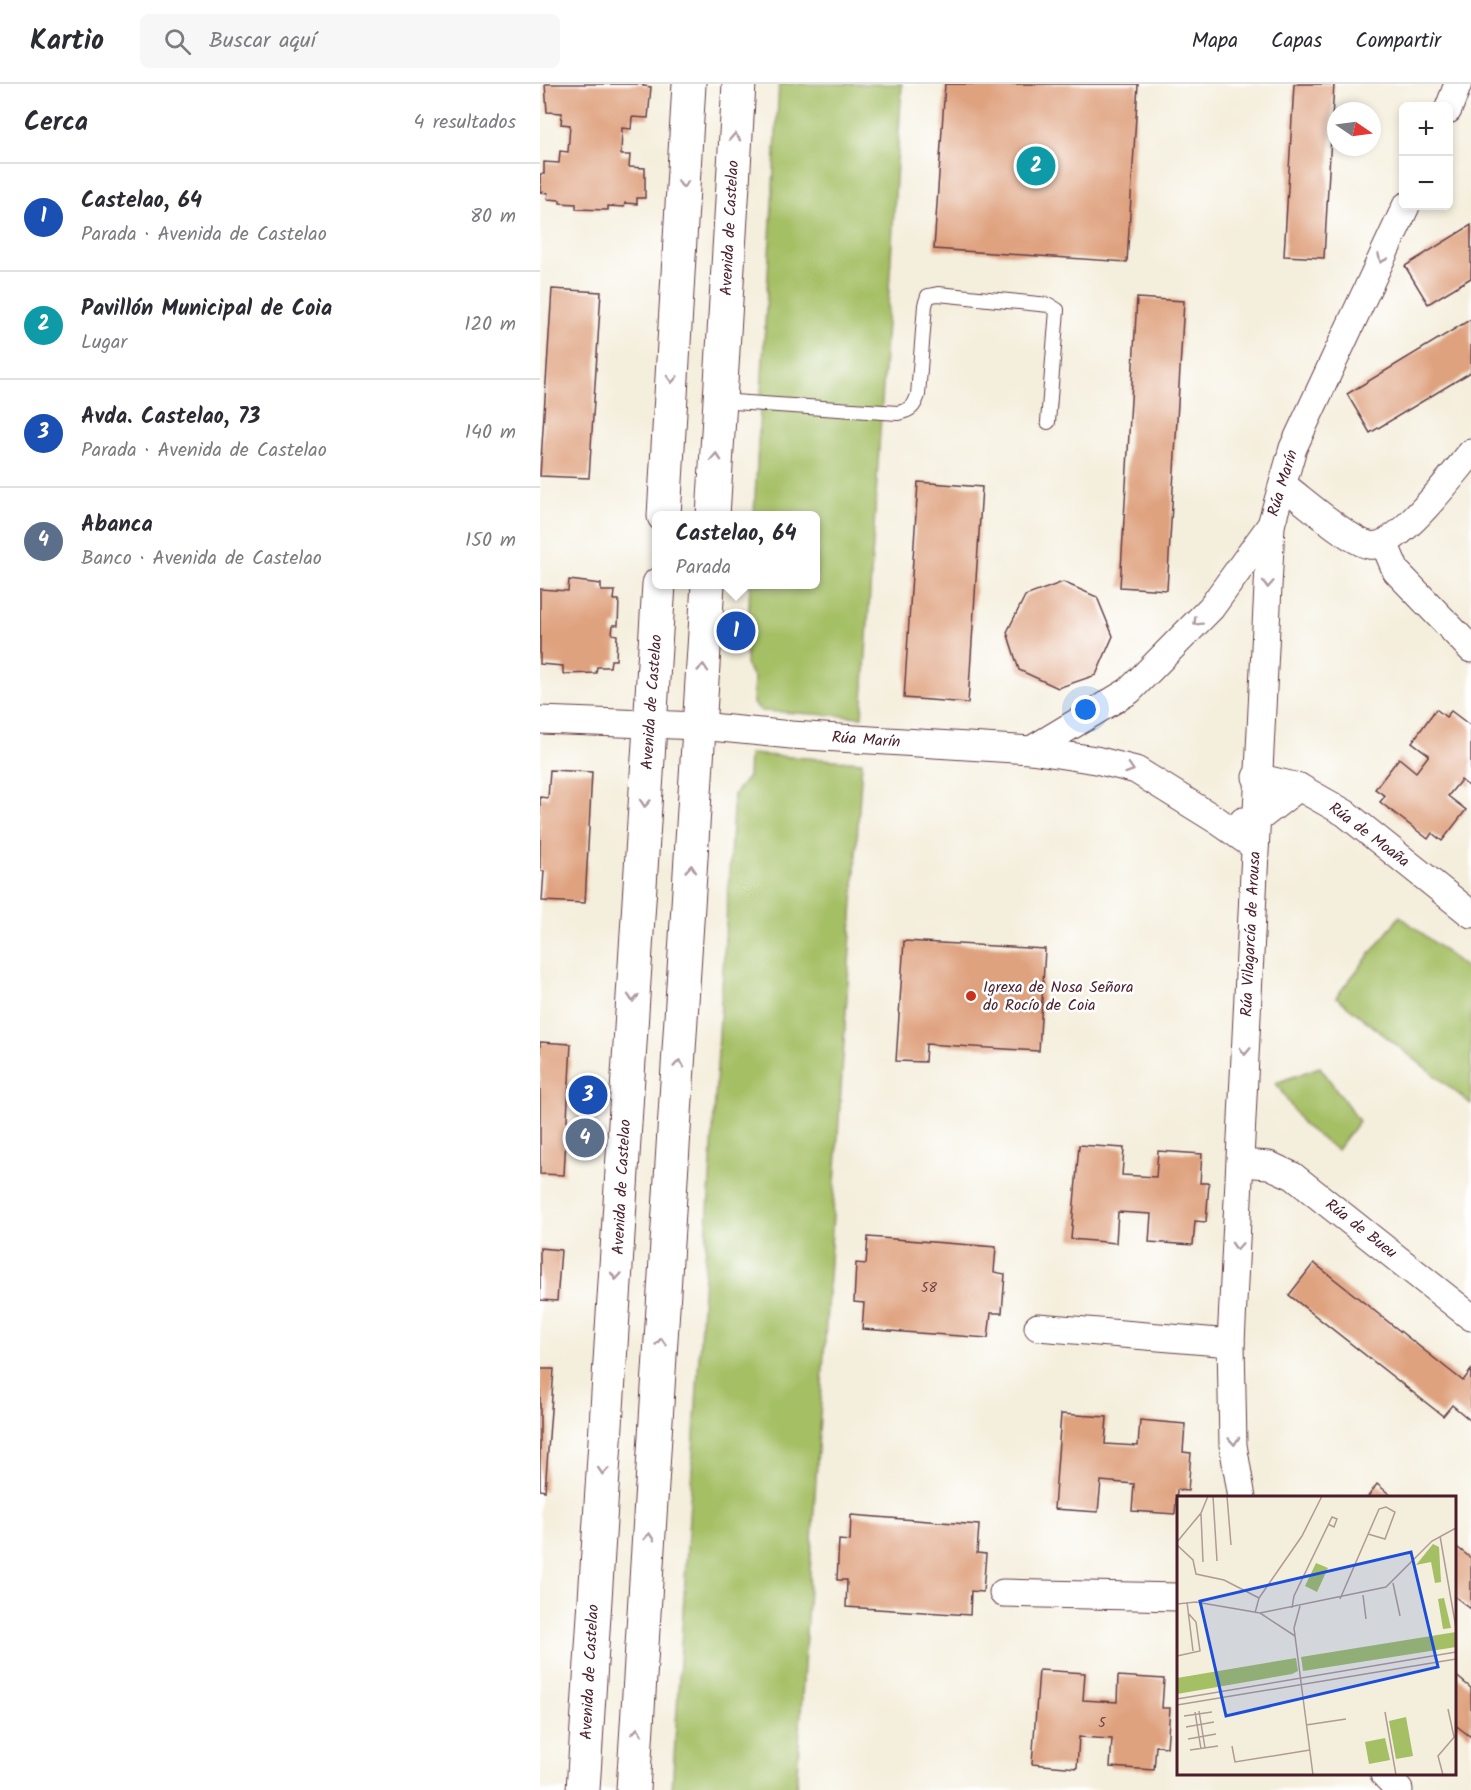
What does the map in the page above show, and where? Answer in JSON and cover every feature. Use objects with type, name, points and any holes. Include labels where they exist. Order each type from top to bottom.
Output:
[{"type":"main road","points":[[663,511],[689,84]]},
{"type":"main road","name":"Avenida de Castelao","points":[[712,511],[739,84]]},
{"type":"main road","name":"Avenida de Castelao","points":[[583,1790],[659,589]]},
{"type":"main road","points":[[633,1790],[708,589]]},
{"type":"street","points":[[1452,102],[1458,84]]},
{"type":"street","name":"Rúa Marín","points":[[1032,750],[1129,691],[1211,608],[1271,525],[1293,448],[1404,210]]},
{"type":"street","points":[[1283,485],[1352,537],[1369,545],[1385,545],[1409,525],[1471,453]]},
{"type":"street","name":"Rúa Vilagarcía de Arousa","points":[[1242,1496],[1233,1444],[1231,1343],[1255,848],[1256,777],[1271,525]]},
{"type":"street","points":[[1385,545],[1396,571],[1471,649]]},
{"type":"street","points":[[1094,712],[1088,738],[1096,760]]},
{"type":"street","name":"Rúa Marín","points":[[540,720],[700,726],[791,735],[1032,750],[1096,760],[1137,770],[1218,821],[1255,848]]},
{"type":"street","name":"Rúa de Moaña","points":[[1256,777],[1299,787],[1345,813],[1471,914]]},
{"type":"street","points":[[1218,821],[1255,821],[1299,787]]},
{"type":"street","name":"Rúa de Bueu","points":[[1241,1163],[1269,1165],[1293,1176],[1471,1317]]},
{"type":"street","points":[[1038,1327],[1231,1343]]},
{"type":"street","points":[[1003,1593],[1177,1597]]},
{"type":"street","points":[[1386,1775],[1399,1790]]},
{"type":"lane","points":[[719,401],[898,413],[907,411],[914,407],[918,395],[925,305],[928,296],[938,294],[1049,305],[1057,310],[1048,423]]},
{"type":"green space","points":[[779,84],[902,84],[862,717],[762,711],[753,704],[754,679],[746,664],[750,589],[820,589],[820,511],[754,511]]},
{"type":"green space","points":[[749,754],[862,762],[796,1790],[672,1790],[734,794],[748,777]]},
{"type":"green space","points":[[1400,916],[1471,972],[1471,1104],[1336,997]]},
{"type":"green space","points":[[1320,1067],[1359,1121],[1337,1150],[1303,1125],[1276,1083]]},
{"type":"building","points":[[545,84],[644,84],[643,86],[651,87],[648,118],[632,117],[631,129],[622,128],[621,155],[630,155],[629,167],[645,168],[645,198],[637,198],[637,204],[625,203],[624,207],[608,206],[608,210],[576,209],[576,204],[547,199],[548,193],[540,192],[540,174],[544,174],[544,162],[559,163],[560,151],[568,152],[570,125],[561,124],[562,113],[547,112]]},
{"type":"building","points":[[945,84],[1138,84],[1127,262],[934,249]]},
{"type":"building","points":[[1294,84],[1334,84],[1333,102],[1327,102],[1327,156],[1330,156],[1324,258],[1284,256]]},
{"type":"building","points":[[1471,225],[1471,278],[1428,304],[1405,266]]},
{"type":"building","points":[[552,289],[601,292],[589,478],[540,476]]},
{"type":"building","points":[[1137,298],[1184,301],[1167,590],[1120,587]]},
{"type":"building","points":[[1471,319],[1471,372],[1370,433],[1347,394]]},
{"type":"building","points":[[918,482],[982,487],[968,703],[904,698]]},
{"type":"building","points":[[569,580],[601,584],[601,591],[615,591],[614,600],[619,600],[618,625],[613,625],[612,634],[617,635],[616,660],[611,660],[610,667],[597,667],[596,673],[563,674],[563,666],[540,664],[540,589],[568,591]]},
{"type":"building","points":[[1063,582],[1097,597],[1113,636],[1096,675],[1058,688],[1019,670],[1007,632],[1025,596]]},
{"type":"building","points":[[1436,709],[1446,717],[1451,711],[1471,726],[1471,788],[1461,780],[1448,796],[1466,810],[1442,841],[1432,833],[1428,839],[1380,802],[1385,796],[1375,789],[1399,758],[1416,772],[1429,755],[1412,742]]},
{"type":"building","points":[[550,770],[592,772],[585,903],[542,901],[544,871],[540,871],[540,797],[548,798]]},
{"type":"building","name":"Igrexa de Nosa Señora do Rocío de Coia","points":[[904,941],[1045,949],[1039,1051],[926,1044],[925,1062],[896,1061]]},
{"type":"building","points":[[540,1042],[571,1044],[564,1175],[540,1174]]},
{"type":"building","points":[[1079,1145],[1124,1148],[1122,1175],[1156,1177],[1158,1151],[1202,1154],[1200,1183],[1209,1183],[1206,1222],[1195,1221],[1193,1245],[1149,1242],[1151,1214],[1118,1212],[1116,1243],[1071,1239]]},
{"type":"building","points":[[868,1237],[996,1247],[994,1272],[1005,1274],[1002,1313],[991,1313],[988,1338],[862,1329],[864,1303],[854,1302],[856,1263],[866,1264]]},
{"type":"building","points":[[540,1248],[561,1250],[557,1301],[540,1300]]},
{"type":"building","points":[[1314,1263],[1463,1381],[1471,1370],[1471,1421],[1452,1405],[1443,1416],[1289,1295]]},
{"type":"building","points":[[540,1369],[554,1369],[545,1491],[540,1490]]},
{"type":"building","points":[[1061,1414],[1107,1417],[1105,1444],[1138,1446],[1140,1420],[1185,1424],[1183,1452],[1191,1453],[1188,1491],[1177,1490],[1175,1514],[1132,1511],[1134,1484],[1101,1481],[1098,1512],[1054,1509]]},
{"type":"building","points":[[1377,1484],[1392,1496],[1368,1496]]},
{"type":"building","points":[[851,1515],[979,1525],[977,1553],[986,1554],[983,1592],[971,1591],[970,1615],[846,1607],[847,1580],[837,1580],[839,1540],[850,1541]]},
{"type":"building","points":[[1456,1547],[1471,1558],[1471,1609],[1456,1598]]},
{"type":"building","points":[[1039,1670],[1085,1673],[1083,1700],[1117,1702],[1118,1676],[1164,1679],[1162,1708],[1170,1708],[1167,1747],[1156,1746],[1154,1770],[1110,1767],[1112,1739],[1079,1737],[1077,1768],[1032,1764]]},
{"type":"building","points":[[1456,1676],[1471,1688],[1471,1737],[1456,1726]]},
{"type":"place","name":"Pavillón Municipal de Coia","points":[[1036,166]]},
{"type":"place","name":"Castelao, 64","points":[[736,631]]},
{"type":"place","name":"Igrexa de Nosa Señora do Rocío de Coia","points":[[971,996]]},
{"type":"place","name":"Avda. Castelao, 73","points":[[588,1095]]},
{"type":"place","name":"Abanca","points":[[585,1138]]}]
